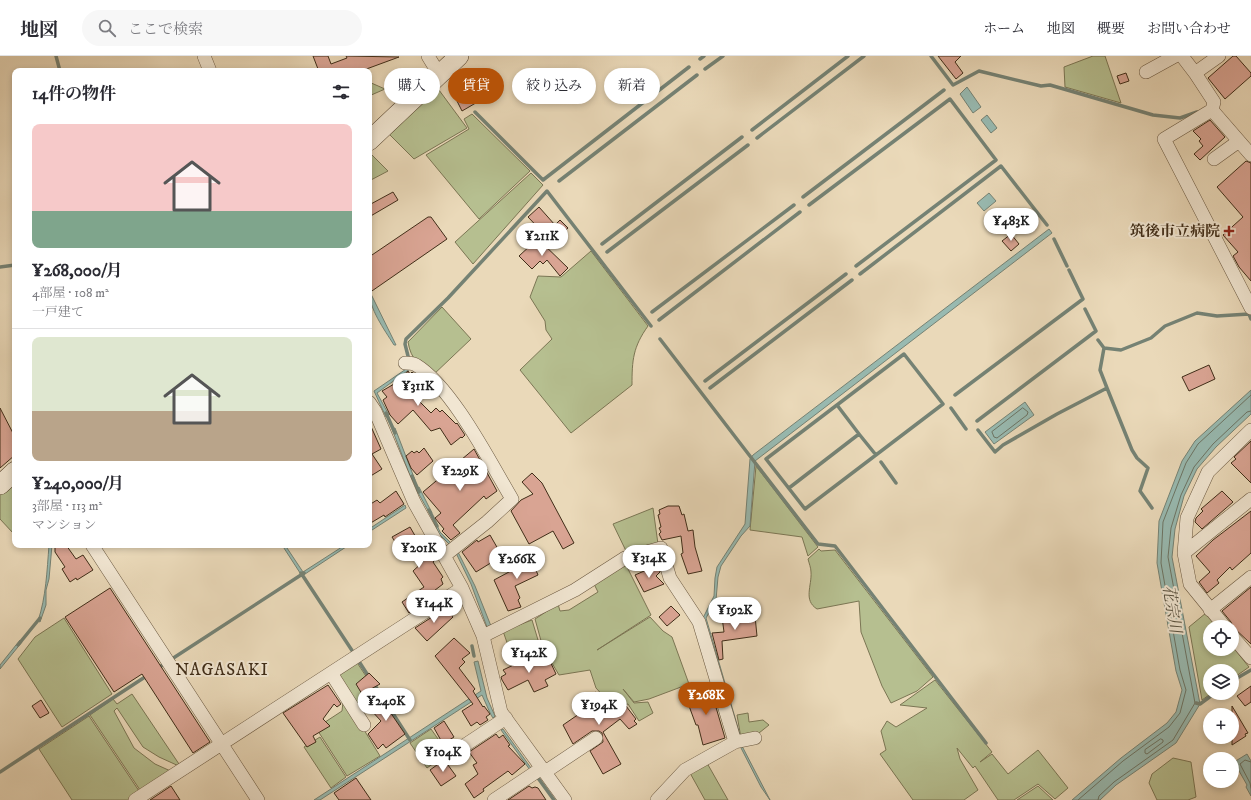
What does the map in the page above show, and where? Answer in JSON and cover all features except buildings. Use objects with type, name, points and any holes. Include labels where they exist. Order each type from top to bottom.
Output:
[{"type":"main road","points":[[440,73],[459,56]]},
{"type":"main road","points":[[372,138],[408,104]]},
{"type":"main road","points":[[0,485],[12,474]]},
{"type":"street","points":[[204,56],[209,68]]},
{"type":"street","points":[[428,56],[435,68]]},
{"type":"street","points":[[1146,72],[1175,56]]},
{"type":"street","points":[[1182,56],[1196,74],[1214,102],[1212,110],[1164,139],[1251,308]]},
{"type":"street","points":[[1196,74],[1220,56]]},
{"type":"street","points":[[1212,110],[1251,155]]},
{"type":"street","points":[[1214,159],[1239,141]]},
{"type":"street","points":[[405,363],[416,364],[438,385],[456,408],[512,499],[487,522],[444,556]]},
{"type":"street","points":[[372,406],[414,502],[462,588],[483,636],[501,712],[565,800]]},
{"type":"street","points":[[1219,620],[1190,584],[1184,553],[1187,518],[1208,472],[1251,430]]},
{"type":"street","points":[[1184,553],[1251,499]]},
{"type":"street","points":[[94,548],[258,800]]},
{"type":"street","points":[[483,636],[574,590],[625,558],[661,548],[670,578],[699,622],[734,742]]},
{"type":"street","points":[[1210,610],[1251,577]]},
{"type":"street","points":[[135,800],[462,588]]},
{"type":"street","points":[[1239,644],[1251,658]]},
{"type":"street","points":[[331,673],[364,725]]},
{"type":"street","points":[[447,757],[506,718]]},
{"type":"street","points":[[494,800],[596,738]]},
{"type":"street","points":[[657,800],[685,770],[734,742],[755,738]]},
{"type":"green space","points":[[1093,56],[1105,56],[1121,103],[1065,87],[1064,67]]},
{"type":"green space","points":[[372,83],[384,89],[384,89],[372,95]]},
{"type":"green space","points":[[440,91],[467,128],[414,159],[387,132],[417,104],[440,104]]},
{"type":"green space","points":[[472,114],[530,171],[479,219],[426,155],[469,129],[464,119]]},
{"type":"green space","points":[[372,155],[388,171],[372,179]]},
{"type":"green space","points":[[531,173],[543,185],[473,264],[455,242]]},
{"type":"green space","points":[[591,251],[648,326],[636,347],[634,354],[632,385],[571,433],[520,370],[552,339],[546,330],[545,321],[530,297],[538,276],[561,277]]},
{"type":"green space","points":[[442,307],[471,339],[432,376],[413,358],[408,342]]},
{"type":"green space","points":[[756,466],[818,547],[808,556],[802,537],[750,530]]},
{"type":"green space","points":[[12,483],[12,532],[0,519],[0,494]]},
{"type":"green space","points":[[653,508],[658,544],[627,553],[613,524]]},
{"type":"green space","points":[[819,549],[821,551],[835,550],[933,677],[917,691],[891,703],[882,686],[861,632],[859,601],[817,609],[810,601],[809,592],[811,572],[808,559]]},
{"type":"green space","points":[[626,565],[651,615],[597,650],[650,617],[663,631],[672,637],[689,684],[649,699],[634,702],[623,689],[634,703],[648,702],[653,713],[639,721],[628,704],[622,705],[615,694],[607,700],[596,688],[590,670],[559,675],[543,648],[535,619],[558,604],[560,611],[569,610],[598,592],[594,584]]},
{"type":"green space","points":[[1206,613],[1212,620],[1203,620],[1203,656],[1239,656],[1239,655],[1249,667],[1239,674],[1239,664],[1203,664],[1202,700],[1189,627]]},
{"type":"green space","points":[[64,618],[112,694],[62,727],[18,659],[35,637]]},
{"type":"green space","points":[[532,620],[541,650],[513,660],[503,631]]},
{"type":"green space","points":[[356,661],[381,699],[361,713],[336,674]]},
{"type":"green space","points":[[331,676],[380,756],[347,776],[316,728],[342,711],[343,702]]},
{"type":"green space","points":[[935,680],[992,752],[980,762],[992,754],[1008,774],[1038,750],[1068,788],[1055,799],[1038,784],[1014,800],[998,800],[975,766],[973,768],[957,748],[960,759],[978,790],[964,800],[913,800],[880,754],[886,750],[881,731],[887,721],[896,727],[927,708],[900,705]]},
{"type":"green space","points":[[132,694],[181,767],[159,757],[143,747],[117,708],[114,711],[134,748],[155,764],[175,773],[142,793],[90,715],[113,699],[117,704]]},
{"type":"green space","points":[[748,713],[749,722],[763,720],[769,725],[759,733],[741,738],[737,715]]},
{"type":"green space","points":[[89,716],[141,794],[131,800],[72,800],[39,749]]},
{"type":"green space","points":[[431,729],[448,753],[427,768],[410,743]]},
{"type":"green space","points":[[320,737],[346,777],[331,788],[304,747]]},
{"type":"green space","points":[[1173,758],[1191,762],[1196,797],[1188,800],[1157,800],[1149,783],[1152,774]]},
{"type":"green space","points":[[707,763],[728,800],[705,800],[690,773]]},
{"type":"green space","points":[[1038,786],[1053,800],[1017,800]]},
{"type":"water","points":[[967,87],[981,107],[973,113],[960,94]]},
{"type":"water","points":[[987,115],[997,128],[991,133],[981,120]]},
{"type":"water","points":[[989,193],[996,201],[984,211],[977,203]]},
{"type":"water","points":[[1049,229],[1052,233],[755,461],[750,526],[741,536],[721,566],[718,577],[716,600],[706,618],[741,738],[739,738],[703,618],[714,596],[717,567],[745,524],[750,459],[753,455]]},
{"type":"water","points":[[372,296],[396,345],[394,345],[374,312]]},
{"type":"water","points":[[409,367],[410,369],[377,393],[389,415],[386,417],[374,391]]},
{"type":"water","name":"花宗川","points":[[1251,390],[1251,414],[1216,447],[1197,469],[1184,496],[1175,529],[1172,557],[1200,704],[1176,743],[1116,785],[1100,800],[1072,800],[1121,758],[1167,723],[1176,712],[1182,690],[1176,671],[1157,563],[1159,521],[1182,461],[1195,441]]},
{"type":"water","points":[[1025,402],[1034,415],[994,444],[985,432]]},
{"type":"water","points":[[395,428],[415,480],[412,481],[392,429]]},
{"type":"water","points":[[419,487],[432,513],[430,514],[416,489]]},
{"type":"water","points":[[405,505],[406,508],[372,530],[372,527]]},
{"type":"water","points":[[434,523],[436,523],[440,532],[453,545],[451,546],[439,534]]},
{"type":"water","points":[[49,548],[52,548],[49,579],[46,590],[46,605],[40,622],[38,621],[41,612],[47,574]]},
{"type":"water","points":[[284,548],[287,548],[303,572],[340,548],[344,548],[302,576]]},
{"type":"water","points":[[458,552],[475,586],[491,626],[487,627],[471,584],[456,553]]},
{"type":"water","points":[[20,640],[22,642],[0,669],[0,665]]},
{"type":"water","points":[[478,661],[487,698],[495,716],[493,718],[482,695],[320,800],[314,800],[481,691],[474,662]]},
{"type":"water","points":[[503,729],[531,768],[530,770],[501,730]]},
{"type":"water","points":[[740,746],[742,746],[770,800],[761,787]]},
{"type":"water","points":[[1247,754],[1251,761],[1251,796],[1239,771],[1239,759]]},
{"type":"waterway","points":[[56,56],[59,68]]},
{"type":"waterway","points":[[700,59],[704,56]]},
{"type":"waterway","points":[[705,69],[723,56]]},
{"type":"waterway","points":[[752,130],[848,56]]},
{"type":"waterway","points":[[757,138],[864,56]]},
{"type":"waterway","points":[[931,56],[953,85],[979,71],[1041,86],[1050,85],[1153,115],[1180,118],[1197,112]]},
{"type":"waterway","points":[[475,112],[543,180],[689,67]]},
{"type":"waterway","points":[[559,181],[697,75]]},
{"type":"waterway","points":[[803,197],[944,90]]},
{"type":"waterway","points":[[809,205],[950,99],[996,160],[856,266]]},
{"type":"waterway","points":[[602,244],[742,137]]},
{"type":"waterway","points":[[607,252],[748,145]]},
{"type":"waterway","points":[[860,274],[1001,166],[1047,225]]},
{"type":"waterway","points":[[409,360],[405,344],[406,339],[448,298],[547,191],[651,326]]},
{"type":"waterway","points":[[652,312],[794,205]]},
{"type":"waterway","points":[[659,320],[800,212]]},
{"type":"waterway","points":[[1054,239],[1067,266]]},
{"type":"waterway","points":[[0,267],[12,265]]},
{"type":"waterway","points":[[955,395],[1083,299],[1069,270]]},
{"type":"waterway","points":[[705,381],[846,274]]},
{"type":"waterway","points":[[710,388],[852,280]]},
{"type":"waterway","points":[[977,421],[1096,331],[1085,309]]},
{"type":"waterway","points":[[1104,348],[1121,350],[1151,338],[1165,326],[1197,313],[1217,316],[1249,314],[1251,319]]},
{"type":"waterway","points":[[660,339],[753,460]]},
{"type":"waterway","points":[[1098,340],[1104,348],[1100,370],[1107,388]]},
{"type":"waterway","points":[[904,354],[943,404],[805,509],[766,459],[904,354]]},
{"type":"waterway","points":[[978,430],[995,452],[1003,445],[1057,414],[1107,388],[1132,450],[1137,458],[1148,468],[1140,491],[1152,508]]},
{"type":"waterway","points":[[789,488],[859,434],[837,405]]},
{"type":"waterway","points":[[951,408],[966,429]]},
{"type":"waterway","points":[[386,413],[395,433]]},
{"type":"waterway","points":[[859,434],[876,455]]},
{"type":"waterway","points":[[753,460],[818,544],[835,546],[986,743]]},
{"type":"waterway","points":[[881,462],[896,483]]},
{"type":"waterway","points":[[412,476],[419,492]]},
{"type":"waterway","points":[[429,510],[437,526]]},
{"type":"waterway","points":[[301,573],[355,655]]},
{"type":"waterway","points":[[158,668],[304,573]]},
{"type":"waterway","points":[[18,645],[40,618]]},
{"type":"waterway","points":[[472,646],[474,656]]},
{"type":"waterway","points":[[358,660],[369,677]]},
{"type":"waterway","points":[[1239,677],[1251,670]]},
{"type":"waterway","points":[[0,772],[148,675]]},
{"type":"waterway","points":[[374,684],[410,740]]},
{"type":"waterway","points":[[1196,703],[1200,704],[1205,700]]},
{"type":"waterway","points":[[538,778],[554,800]]},
{"type":"place","name":"筑後市立病院","points":[[1229,231]]},
{"type":"district","name":"NAGASAKI","points":[[222,669]]}]
